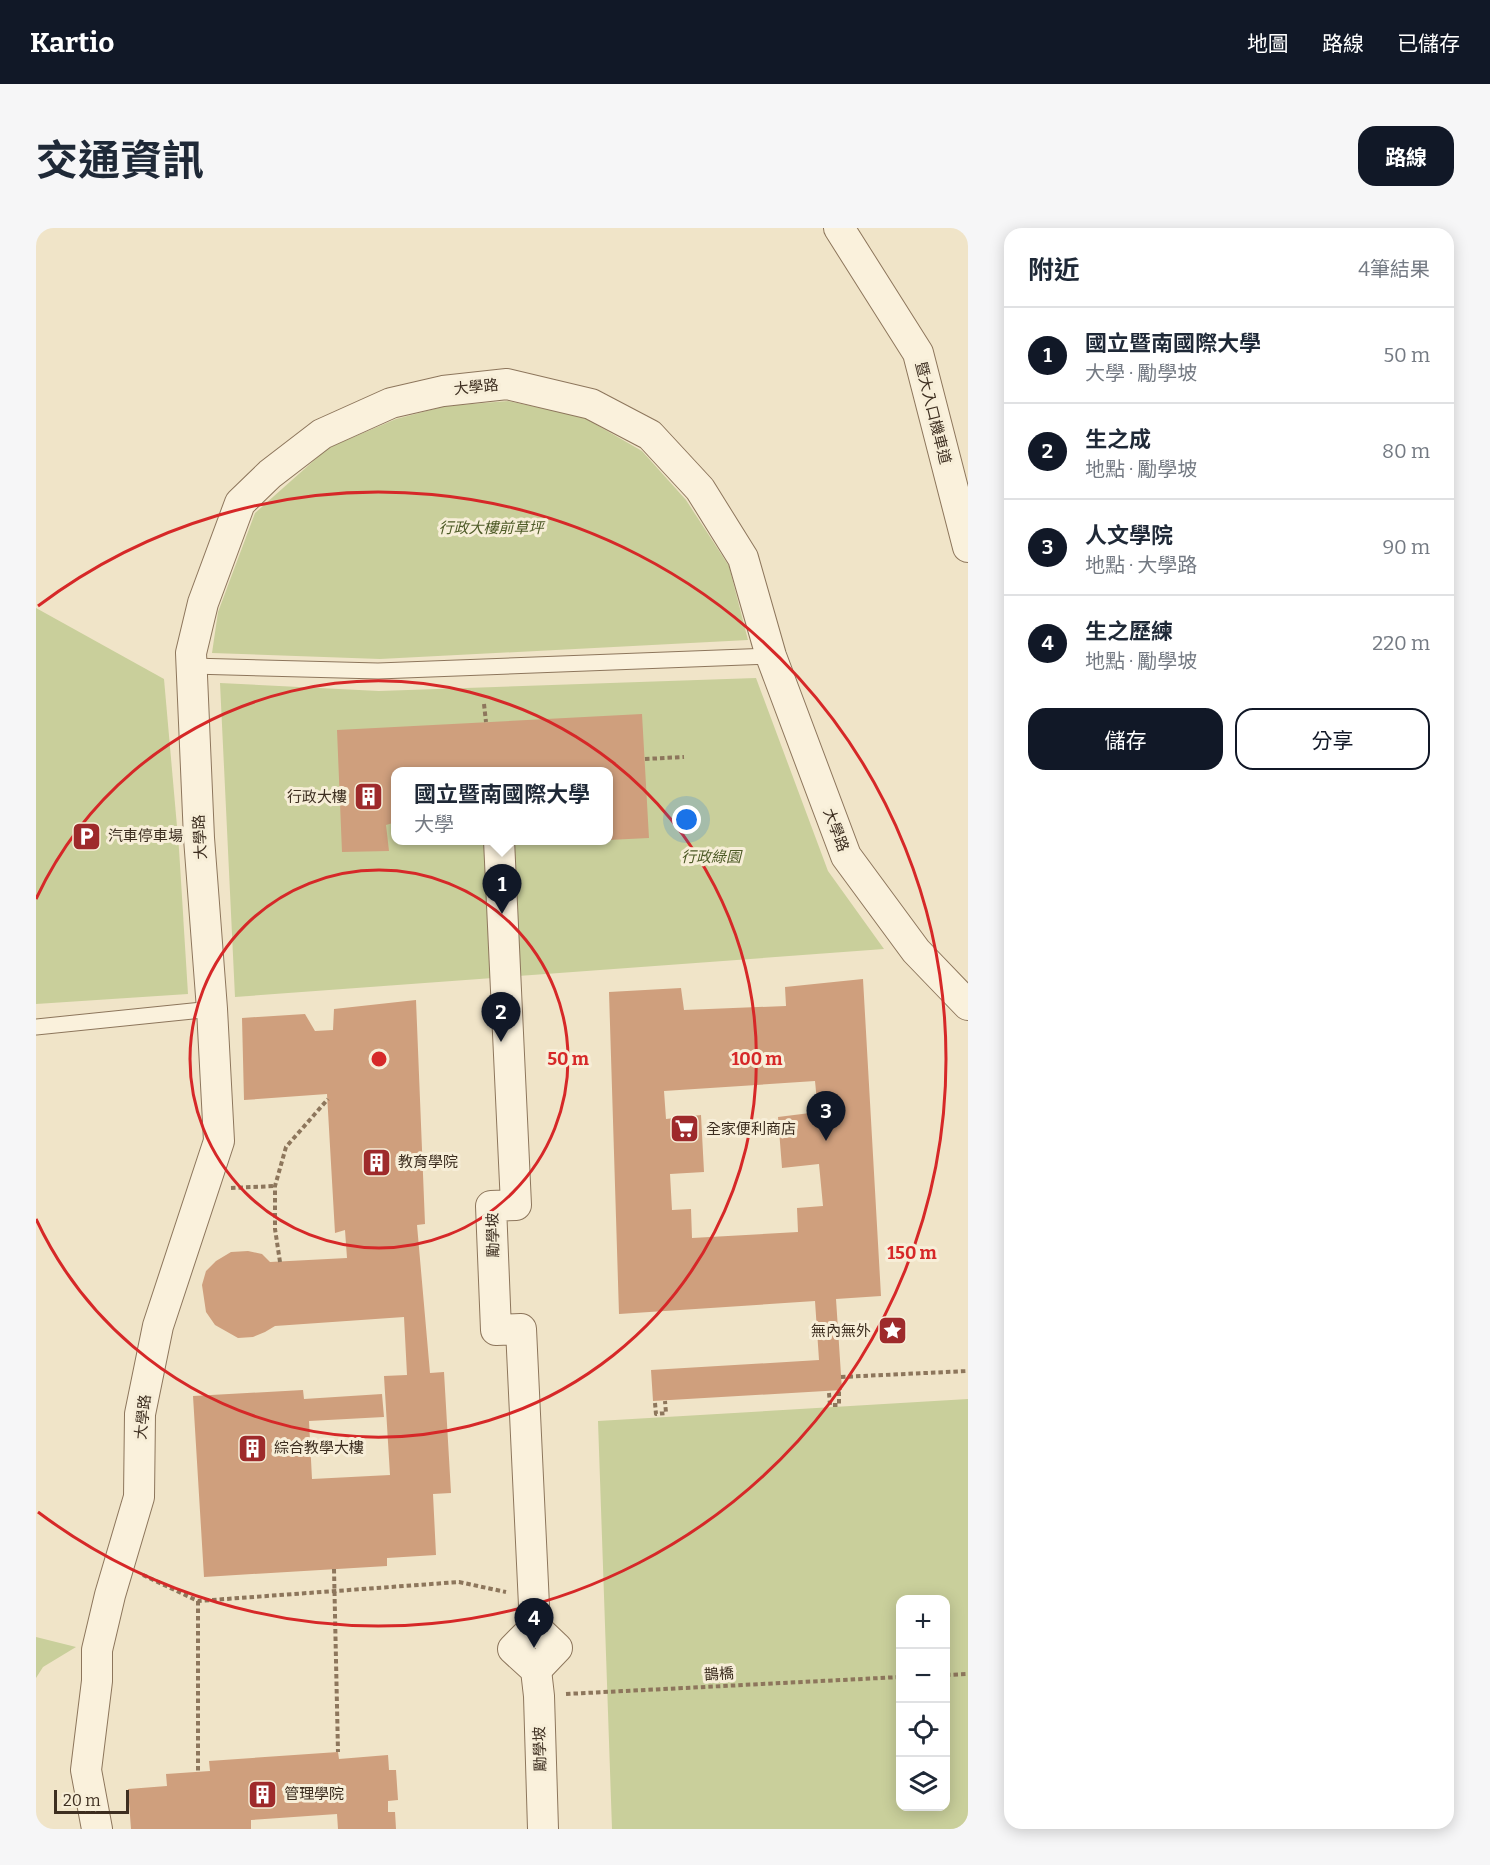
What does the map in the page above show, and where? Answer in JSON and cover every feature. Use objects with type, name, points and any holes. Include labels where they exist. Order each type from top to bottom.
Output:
[{"type":"street","name":"暨大入口機車道","points":[[839,228],[918,353],[968,547]]},
{"type":"street","name":"大學路","points":[[97,1829],[86,1770],[96,1681],[96,1650],[139,1497],[140,1414],[158,1326],[219,1141],[199,838],[191,653],[203,603],[240,503],[270,474],[322,434],[391,403],[442,391],[507,384],[591,404],[650,435],[700,489],[743,558],[771,656],[846,856],[915,951],[968,1005]]},
{"type":"street","name":"勵學坡","points":[[498,845],[516,1205],[491,1206],[496,1330],[521,1329],[534,1612]]},
{"type":"street","points":[[534,1612],[513,1649],[537,1683]]},
{"type":"street","name":"勵學坡","points":[[537,1683],[543,1829]]},
{"type":"lane","points":[[192,666],[378,671],[771,656]]},
{"type":"lane","points":[[36,1027],[212,1009]]},
{"type":"path","points":[[484,704],[486,722]]},
{"type":"path","points":[[645,759],[684,757]]},
{"type":"path","points":[[280,1262],[275,1229],[275,1186],[286,1148],[328,1099]]},
{"type":"path","points":[[203,1190],[275,1186]]},
{"type":"path","points":[[841,1377],[968,1371]]},
{"type":"path","points":[[829,1393],[830,1405],[840,1405],[839,1390]]},
{"type":"path","points":[[655,1403],[656,1414],[666,1413],[665,1401]]},
{"type":"path","points":[[120,1563],[198,1601],[459,1582],[534,1612]]},
{"type":"path","points":[[334,1569],[338,1752]]},
{"type":"path","points":[[198,1601],[198,1771]]},
{"type":"path","points":[[950,1675],[968,1674]]},
{"type":"path","name":"鵲橋","points":[[537,1683],[896,1677]]},
{"type":"green space","name":"行政大樓前草坪","points":[[508,401],[583,417],[642,451],[686,500],[729,566],[748,640],[380,659],[212,653],[218,612],[255,513],[328,448],[396,419],[446,406]]},
{"type":"green space","points":[[36,608],[164,679],[179,849],[188,994],[36,1004]]},
{"type":"green space","name":"行政綠園","points":[[756,678],[828,871],[884,949],[235,997],[220,683],[379,691]]},
{"type":"green space","points":[[968,1399],[968,1829],[612,1829],[598,1421]]},
{"type":"green space","points":[[36,1637],[76,1647],[43,1667],[36,1678]]},
{"type":"building","name":"行政大樓","points":[[642,714],[649,838],[613,840],[613,767],[391,767],[391,824],[386,825],[389,851],[342,852],[337,730]]},
{"type":"building","points":[[863,979],[881,1296],[836,1299],[842,1390],[653,1401],[651,1370],[819,1360],[815,1301],[619,1314],[609,992],[681,988],[684,1010],[786,1006],[785,987]],"holes":[[[815,1081],[818,1112],[778,1117],[782,1168],[819,1164],[823,1206],[797,1208],[798,1232],[692,1238],[691,1209],[672,1210],[670,1174],[704,1172],[701,1115],[666,1119],[664,1091]]]},
{"type":"building","points":[[416,1000],[425,1224],[417,1225],[430,1373],[444,1372],[451,1493],[433,1494],[436,1555],[387,1558],[387,1566],[204,1577],[193,1396],[303,1390],[304,1399],[382,1394],[384,1417],[309,1421],[312,1479],[390,1475],[384,1376],[407,1375],[404,1317],[275,1326],[253,1337],[238,1338],[215,1325],[206,1312],[202,1285],[206,1271],[216,1261],[231,1252],[248,1251],[262,1254],[270,1262],[347,1258],[345,1230],[335,1233],[327,1094],[244,1100],[242,1018],[305,1014],[315,1031],[333,1030],[334,1009]]},
{"type":"building","name":"管理學院","points":[[338,1752],[339,1759],[388,1755],[389,1770],[396,1770],[398,1800],[388,1801],[388,1812],[395,1812],[396,1829],[338,1829],[337,1814],[251,1820],[251,1829],[131,1829],[128,1789],[167,1786],[166,1774],[210,1771],[209,1761]]},
{"type":"place","name":"行政大樓","points":[[368,797]]},
{"type":"place","name":"汽車停車場","points":[[87,836]]},
{"type":"place","name":"國立暨南國際大學","points":[[502,914]]},
{"type":"place","name":"生之成","points":[[501,1042]]},
{"type":"place","name":"全家便利商店","points":[[685,1129]]},
{"type":"place","name":"人文學院","points":[[826,1141]]},
{"type":"place","name":"教育學院","points":[[377,1162]]},
{"type":"place","name":"無內無外","points":[[892,1331]]},
{"type":"place","name":"綜合教學大樓","points":[[253,1448]]},
{"type":"place","name":"生之歷練","points":[[534,1648]]},
{"type":"place","name":"管理學院","points":[[263,1794]]}]
